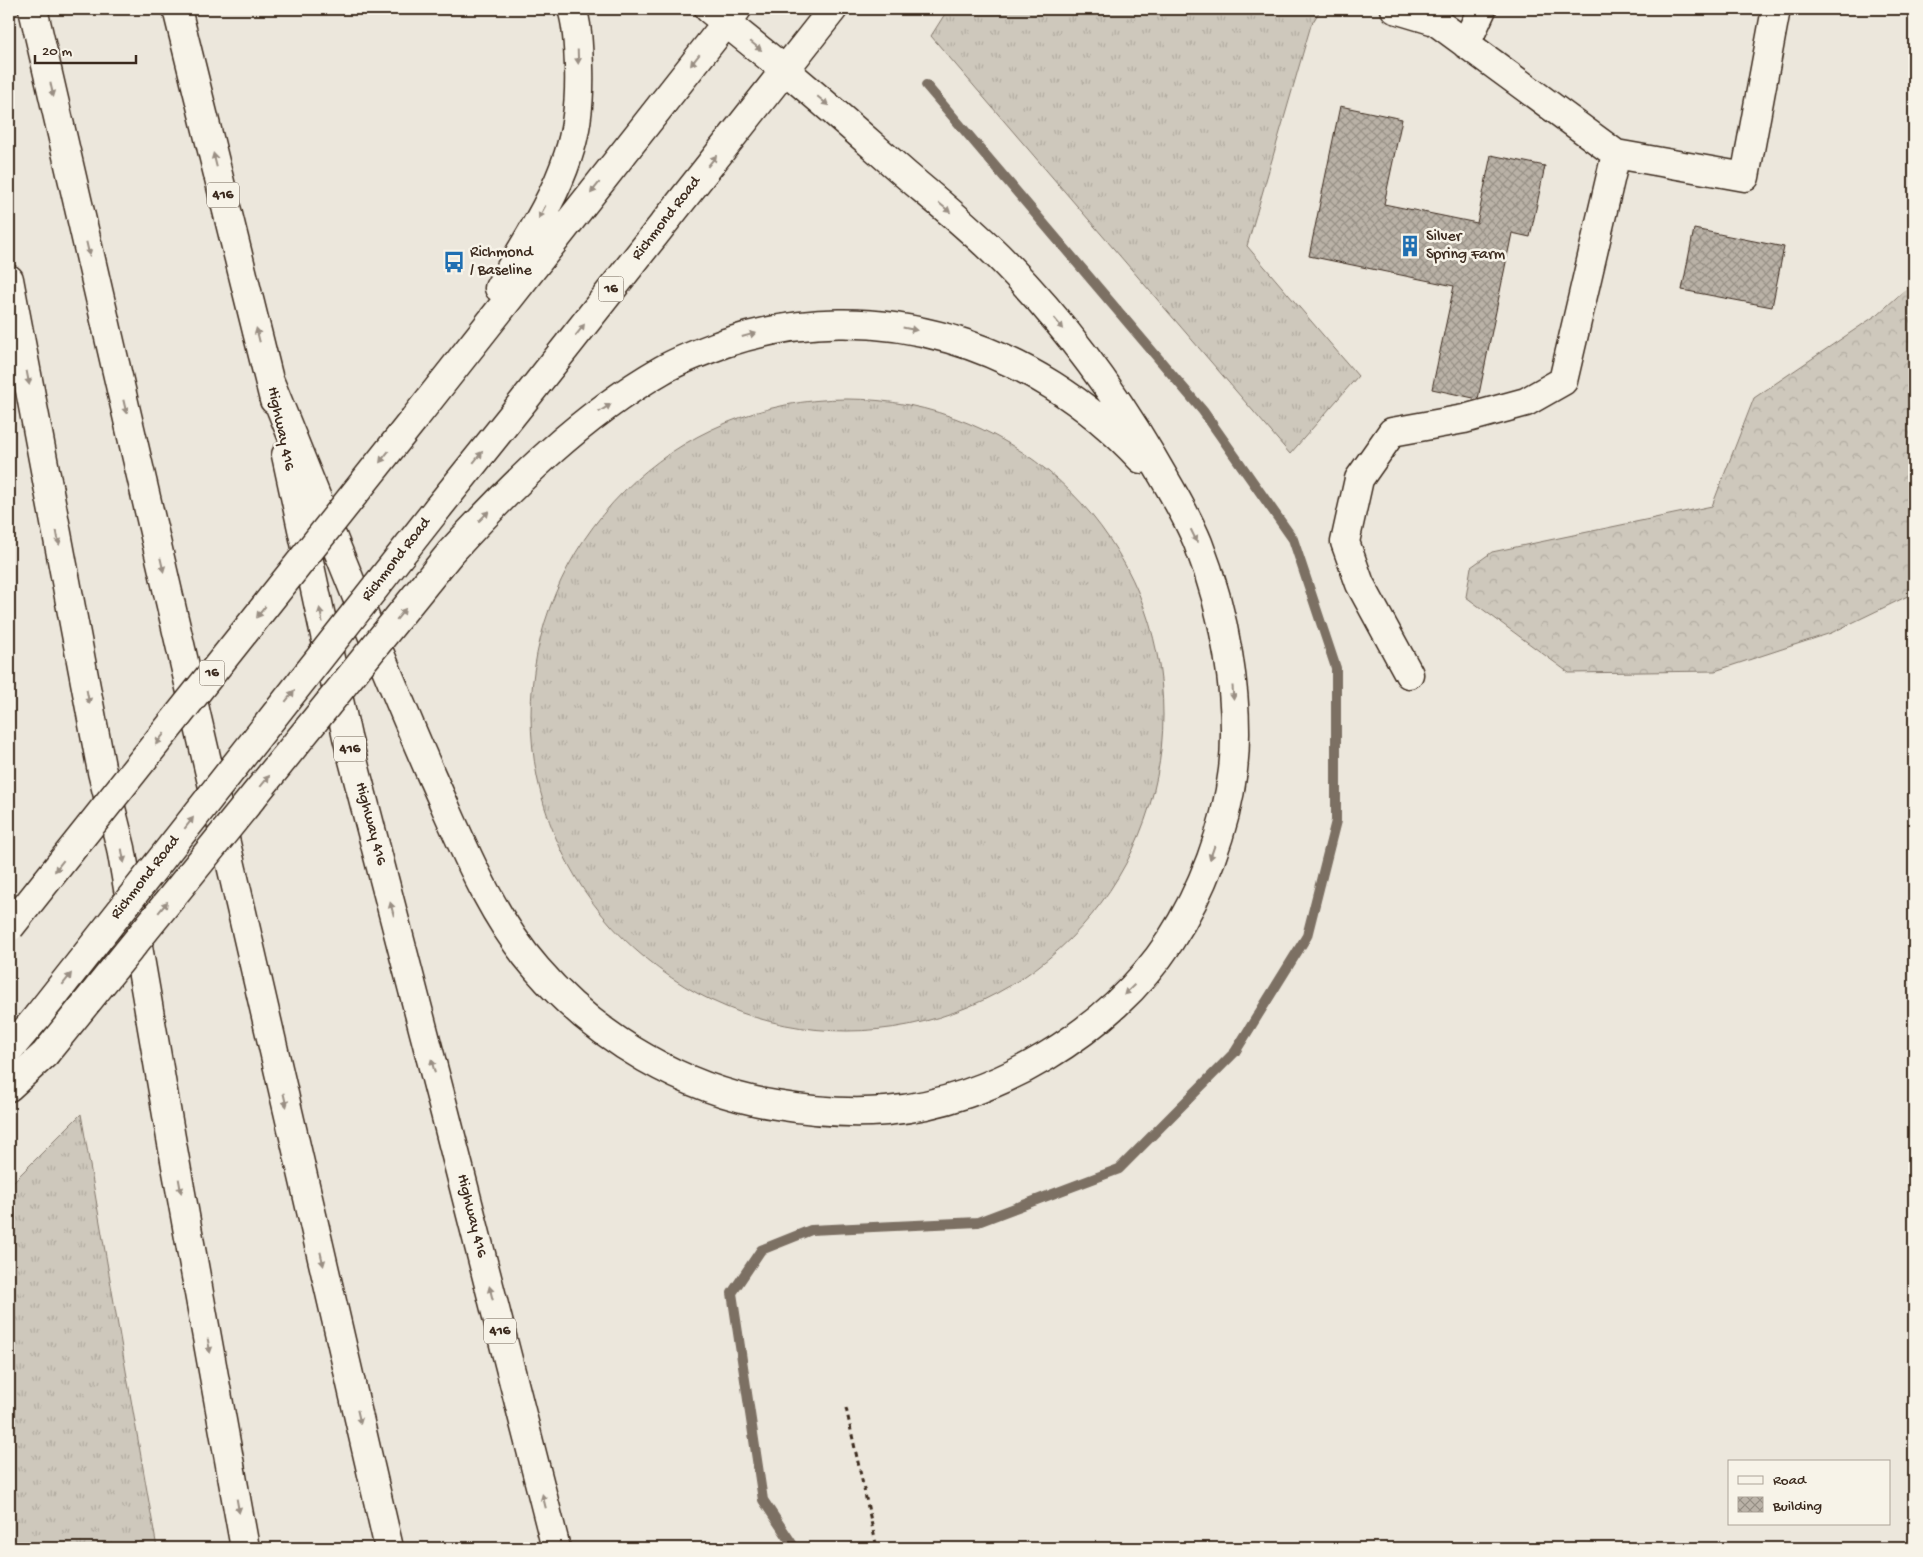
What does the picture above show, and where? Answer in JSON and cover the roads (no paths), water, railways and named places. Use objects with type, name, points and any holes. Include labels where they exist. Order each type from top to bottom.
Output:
[{"type":"main road","points":[[33,9],[389,1548]]},
{"type":"main road","name":"Highway 416","points":[[177,9],[270,382],[347,737],[443,1103],[556,1548]]},
{"type":"main road","points":[[452,370],[554,190],[568,156],[577,121],[579,85],[578,48],[572,9]]},
{"type":"main road","points":[[1395,9],[1435,22],[1616,154],[1745,176],[1776,9]]},
{"type":"main road","points":[[1466,44],[1482,9]]},
{"type":"main road","name":"16","points":[[9,928],[414,419],[724,13],[785,70],[821,13]]},
{"type":"main road","points":[[270,382],[413,734],[470,861],[490,899],[532,962],[568,1000],[604,1030],[651,1061],[713,1090],[752,1102],[802,1110],[845,1112],[890,1110],[938,1101],[978,1089],[1019,1072],[1065,1045],[1102,1016],[1144,976],[1170,941],[1198,889],[1211,857],[1224,814],[1233,771],[1235,725],[1232,676],[1211,582],[1198,542],[1173,492],[1131,422],[1100,376],[1049,312],[1005,263],[954,215],[785,70]]},
{"type":"main road","name":"Richmond Road","points":[[9,1050],[785,70]]},
{"type":"main road","points":[[1409,674],[1360,584],[1346,542],[1359,478],[1392,432],[1464,419],[1526,402],[1563,381],[1616,154]]},
{"type":"main road","points":[[9,279],[102,772],[121,848],[169,1129],[245,1548]]},
{"type":"main road","points":[[9,1087],[45,1054],[451,552],[545,455],[586,420],[662,370],[705,350],[752,334],[800,325],[845,322],[893,325],[939,334],[1014,364],[1088,408],[1121,437],[1173,492]]},
{"type":"waterway","points":[[795,1548],[763,1500],[732,1293],[761,1250],[811,1230],[978,1222],[1119,1169],[1235,1052],[1307,936],[1336,821],[1336,668],[1293,539],[1203,411],[926,85]]},
{"type":"place","name":"Silver Spring Farm","points":[[1410,246]]},
{"type":"place","name":"Richmond / Baseline","points":[[454,262]]}]
